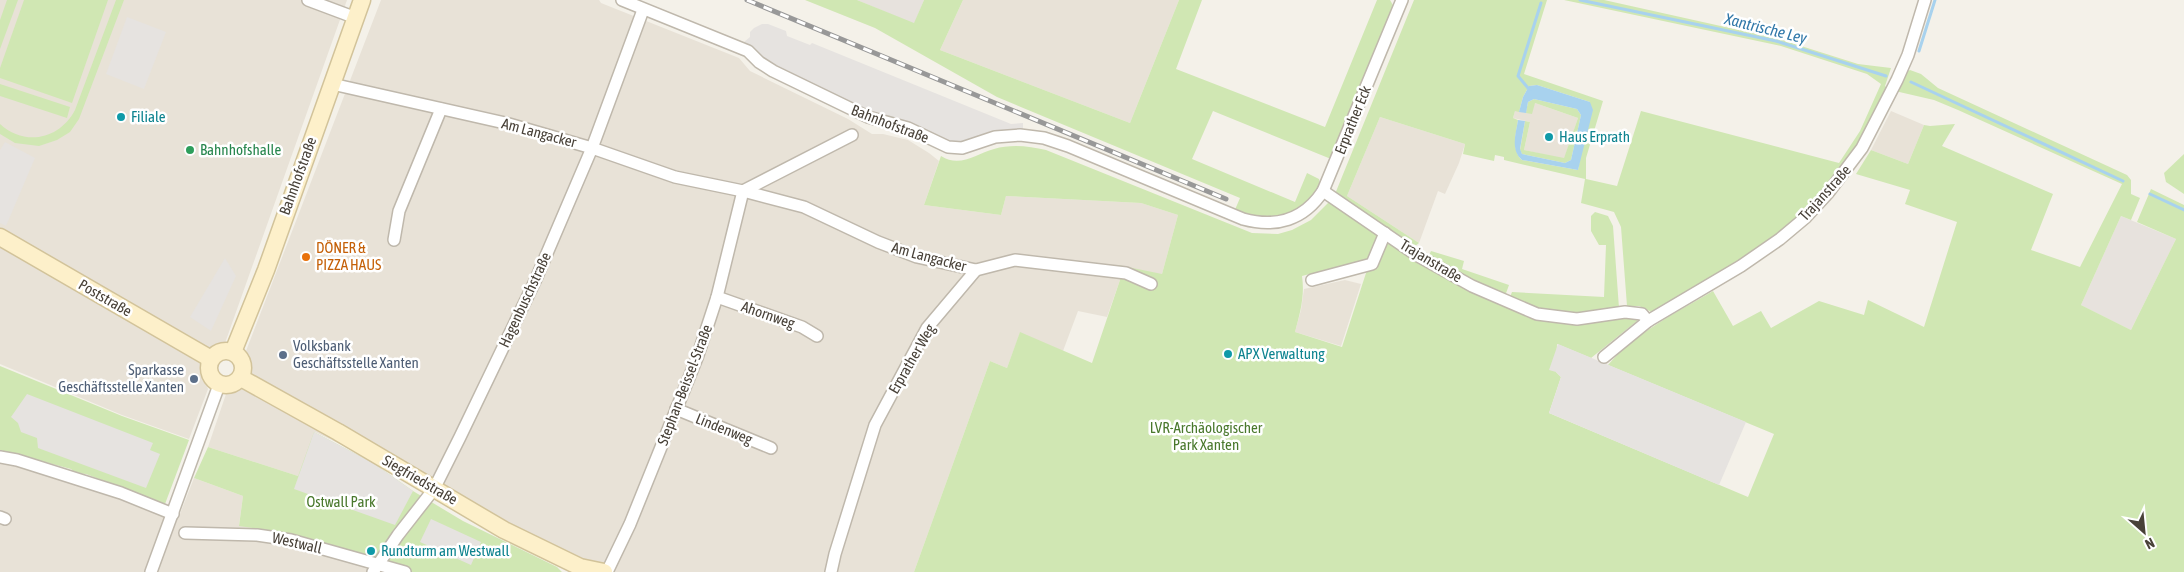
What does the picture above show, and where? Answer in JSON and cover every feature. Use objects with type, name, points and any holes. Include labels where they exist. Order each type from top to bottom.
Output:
[{"type":"street","points":[[308,0],[356,18]]},
{"type":"street","name":"Bahnhofstraße","points":[[233,352],[266,270],[362,0]]},
{"type":"street","name":"Bahnhofstraße","points":[[622,0],[748,51],[759,62],[817,94],[868,117],[908,128],[948,147],[962,148],[1008,136],[1044,138],[1068,146],[1243,219],[1268,224],[1282,221]]},
{"type":"street","name":"Erprather Eck","points":[[1282,221],[1307,210],[1316,202],[1323,191],[1402,0]]},
{"type":"street","name":"Trajanstraße","points":[[1604,357],[1648,321],[1741,266],[1780,239],[1805,218],[1828,193],[1862,148],[1897,80],[1908,55],[1925,0]]},
{"type":"street","name":"Hagenbuschstraße","points":[[376,568],[434,489],[536,279],[592,148],[644,10]]},
{"type":"street","name":"Am Langacker","points":[[332,84],[509,124],[592,148],[675,177],[743,191],[804,208],[878,242],[917,257],[976,270]]},
{"type":"street","points":[[394,240],[399,210],[441,109]]},
{"type":"street","points":[[743,191],[852,135]]},
{"type":"street","name":"Stephan-Beissel-Straße","points":[[605,572],[630,524],[697,358],[717,297],[743,191]]},
{"type":"street","name":"Trajanstraße","points":[[1323,191],[1418,256],[1472,286],[1537,314],[1577,320],[1625,312],[1642,314],[1648,321]]},
{"type":"street","name":"Trajanstraße","points":[[1312,280],[1372,264],[1385,233]]},
{"type":"street","name":"Poststraße","points":[[0,237],[211,359]]},
{"type":"street","points":[[976,270],[1015,260],[1126,274],[1151,284]]},
{"type":"street","name":"Erprather Weg","points":[[831,572],[875,425],[927,328],[976,270]]},
{"type":"street","name":"Ahornweg","points":[[717,297],[802,327],[818,336]]},
{"type":"street","points":[[221,352],[233,352],[241,358],[243,374],[235,384],[219,385],[209,374],[208,366],[211,359],[221,352]]},
{"type":"street","name":"Siegfriedstraße","points":[[241,378],[504,530],[579,570],[605,572]]},
{"type":"street","points":[[151,572],[177,531],[173,514],[219,385]]},
{"type":"street","name":"Lindenweg","points":[[676,409],[771,448]]},
{"type":"street","points":[[0,457],[17,460],[121,493],[173,514]]},
{"type":"street","name":"Westwall","points":[[177,531],[258,535],[290,540],[376,568],[406,572]]},
{"type":"shaded area","points":[[0,0],[347,0],[225,343],[208,350],[202,362],[202,375],[208,389],[189,439],[122,415],[0,364]]},
{"type":"shaded area","points":[[381,0],[599,0],[601,3],[739,58],[750,71],[848,119],[872,134],[883,134],[908,140],[929,153],[939,161],[924,205],[1001,215],[1006,196],[1141,203],[1178,215],[1162,274],[1120,280],[1107,317],[1078,311],[1063,351],[1020,333],[1007,368],[990,361],[914,572],[579,572],[434,489],[315,432],[298,476],[208,447],[226,394],[243,389],[252,371],[246,351]]},
{"type":"shaded area","points":[[857,0],[924,0],[914,24]]},
{"type":"shaded area","points":[[963,0],[1179,0],[1130,123],[940,50]]},
{"type":"shaded area","points":[[127,17],[166,32],[144,89],[106,74]]},
{"type":"shaded area","points":[[762,24],[768,24],[786,31],[787,36],[810,45],[812,43],[1011,124],[1023,123],[1023,131],[995,133],[994,130],[960,143],[949,144],[873,114],[783,71],[759,56],[744,42],[750,37],[750,32],[754,28]]},
{"type":"shaded area","points":[[1535,103],[1578,118],[1564,159],[1524,150],[1530,122],[1513,118],[1515,111]]},
{"type":"shaded area","points":[[1891,111],[1924,125],[1908,164],[1871,150]]},
{"type":"shaded area","points":[[1380,117],[1465,144],[1445,194],[1438,191],[1419,243],[1347,196]]},
{"type":"shaded area","points":[[5,142],[35,158],[6,226],[0,223],[0,150]]},
{"type":"shaded area","points":[[2121,216],[2176,239],[2131,330],[2081,305]]},
{"type":"shaded area","points":[[225,258],[236,276],[211,331],[190,317]]},
{"type":"shaded area","points":[[1345,280],[1361,284],[1341,346],[1295,332],[1304,289]]},
{"type":"shaded area","points":[[1558,344],[1746,422],[1719,485],[1549,413],[1561,377],[1556,372],[1549,370]]},
{"type":"shaded area","points":[[27,394],[153,443],[150,450],[160,454],[146,488],[38,448],[37,438],[21,432],[18,423],[11,417]]},
{"type":"shaded area","points":[[314,432],[373,463],[413,491],[395,525],[294,489]]},
{"type":"shaded area","points":[[0,459],[121,494],[178,519],[194,478],[243,496],[239,525],[259,529],[260,539],[390,572],[0,572]]},
{"type":"shaded area","points":[[431,519],[481,542],[471,565],[420,542]]},
{"type":"green space","points":[[7,0],[18,0],[0,49],[0,20]]},
{"type":"green space","points":[[24,0],[108,0],[72,103],[0,78],[0,68]]},
{"type":"green space","points":[[116,0],[124,0],[79,119],[70,132],[57,140],[39,146],[15,143],[0,134],[0,124],[20,136],[41,136],[60,128],[68,120],[75,110]]},
{"type":"green space","points":[[805,0],[857,0],[914,23],[924,0],[963,0],[940,50],[1130,123],[1179,0],[1202,0],[1176,69],[1325,127],[1377,0],[1390,0],[1394,7],[1331,159],[1213,111],[1192,159],[1295,202],[1307,173],[1319,179],[1321,188],[1302,207],[1287,216],[1270,220],[1234,212],[1240,198],[997,97],[875,28]]},
{"type":"green space","points":[[1414,0],[1547,0],[1524,74],[1603,101],[1586,158],[1586,179],[1617,186],[1641,111],[1839,163],[1860,131],[1881,84],[1867,74],[1781,46],[1564,0],[1604,0],[1779,39],[1858,64],[1891,68],[1885,86],[1887,88],[1864,138],[1811,207],[1781,234],[1736,264],[1654,313],[1639,306],[1627,306],[1621,227],[1614,212],[1581,203],[1585,179],[1504,160],[1504,157],[1495,155],[1494,161],[1463,154],[1465,144],[1380,117],[1347,196],[1419,243],[1414,247],[1335,194]],"holes":[[[1537,85],[1590,102],[1578,170],[1522,160],[1515,146],[1518,120],[1513,118],[1515,111],[1519,112],[1523,97],[1529,86]]]},
{"type":"green space","name":"LVR-Archäologischer Park Xanten","points":[[1910,70],[1921,74],[1938,88],[2127,175],[2131,180],[2131,194],[2140,198],[2131,220],[2121,216],[2081,305],[2131,330],[2176,239],[2137,222],[2151,189],[2184,205],[2184,572],[914,572],[990,361],[1007,368],[1020,332],[1092,363],[1120,280],[1118,265],[1162,274],[1178,215],[1141,203],[1006,196],[1001,215],[924,205],[941,156],[955,161],[968,159],[1000,147],[1013,146],[1046,150],[1252,233],[1278,234],[1292,230],[1311,220],[1331,200],[1381,235],[1370,262],[1302,276],[1302,297],[1295,332],[1342,347],[1366,273],[1371,267],[1377,269],[1386,242],[1389,240],[1448,279],[1488,299],[1527,315],[1637,317],[1637,321],[1591,358],[1557,344],[1556,372],[1561,377],[1549,413],[1748,497],[1774,434],[1608,365],[1619,353],[1657,324],[1713,291],[1733,326],[1761,311],[1771,328],[1819,301],[1864,315],[1868,300],[1924,327],[1957,222],[1905,204],[1910,190],[1856,174],[1871,150],[1908,164],[1924,125],[1955,124],[1942,146],[2053,194],[2031,250],[2080,267],[2122,184],[1934,100],[1895,91],[1903,74]]},
{"type":"green space","points":[[0,84],[70,107],[67,118],[0,96]]},
{"type":"green space","points":[[1534,99],[1577,109],[1581,115],[1571,160],[1565,163],[1522,154],[1520,150],[1525,121],[1530,122],[1524,150],[1564,158],[1578,118],[1535,103],[1532,114],[1526,113],[1528,102]]},
{"type":"green space","points":[[2184,154],[2184,194],[2166,182],[2164,173]]},
{"type":"green space","points":[[1595,212],[1608,216],[1613,226],[1619,308],[1584,315],[1545,312],[1510,297],[1512,292],[1604,297],[1606,245],[1599,245],[1591,231],[1591,216]]},
{"type":"green space","points":[[1431,251],[1464,261],[1462,269],[1509,285],[1505,296],[1428,258]]},
{"type":"green space","points":[[0,366],[122,416],[189,440],[165,504],[86,474],[75,473],[71,469],[0,450]]},
{"type":"green space","name":"Ostwall Park","points":[[314,432],[373,463],[413,491],[463,521],[557,567],[562,572],[405,572],[291,540],[259,529],[239,526],[243,496],[194,478],[208,447],[298,476]]},
{"type":"water","points":[[1537,85],[1590,102],[1593,110],[1578,170],[1522,160],[1518,156],[1515,141],[1518,120],[1525,121],[1520,149],[1522,154],[1565,163],[1571,160],[1581,115],[1577,109],[1534,99],[1528,102],[1526,113],[1519,112],[1523,97],[1529,86]]},
{"type":"waterway","name":"Xantrische Ley","points":[[1580,0],[1776,41],[1886,76]]},
{"type":"waterway","points":[[1919,51],[1935,0]]},
{"type":"waterway","points":[[1532,89],[1528,88],[1518,76],[1541,3]]},
{"type":"waterway","name":"Xantrische Ley","points":[[1911,82],[2123,181]]},
{"type":"waterway","name":"Xantrische Ley","points":[[2150,194],[2184,210]]},
{"type":"railway","points":[[747,0],[1226,199]]},
{"type":"place","name":"Filiale","points":[[121,117]]},
{"type":"place","name":"Haus Erprath","points":[[1549,137]]},
{"type":"place","name":"Bahnhofshalle","points":[[190,150]]},
{"type":"place","name":"DÖNER & PIZZA HAUS","points":[[306,257]]},
{"type":"place","name":"APX Verwaltung","points":[[1228,354]]},
{"type":"place","name":"Volksbank Geschäftsstelle Xanten","points":[[283,355]]},
{"type":"place","name":"Sparkasse Geschäftsstelle Xanten","points":[[194,379]]},
{"type":"place","name":"Rundturm am Westwall","points":[[371,551]]}]
